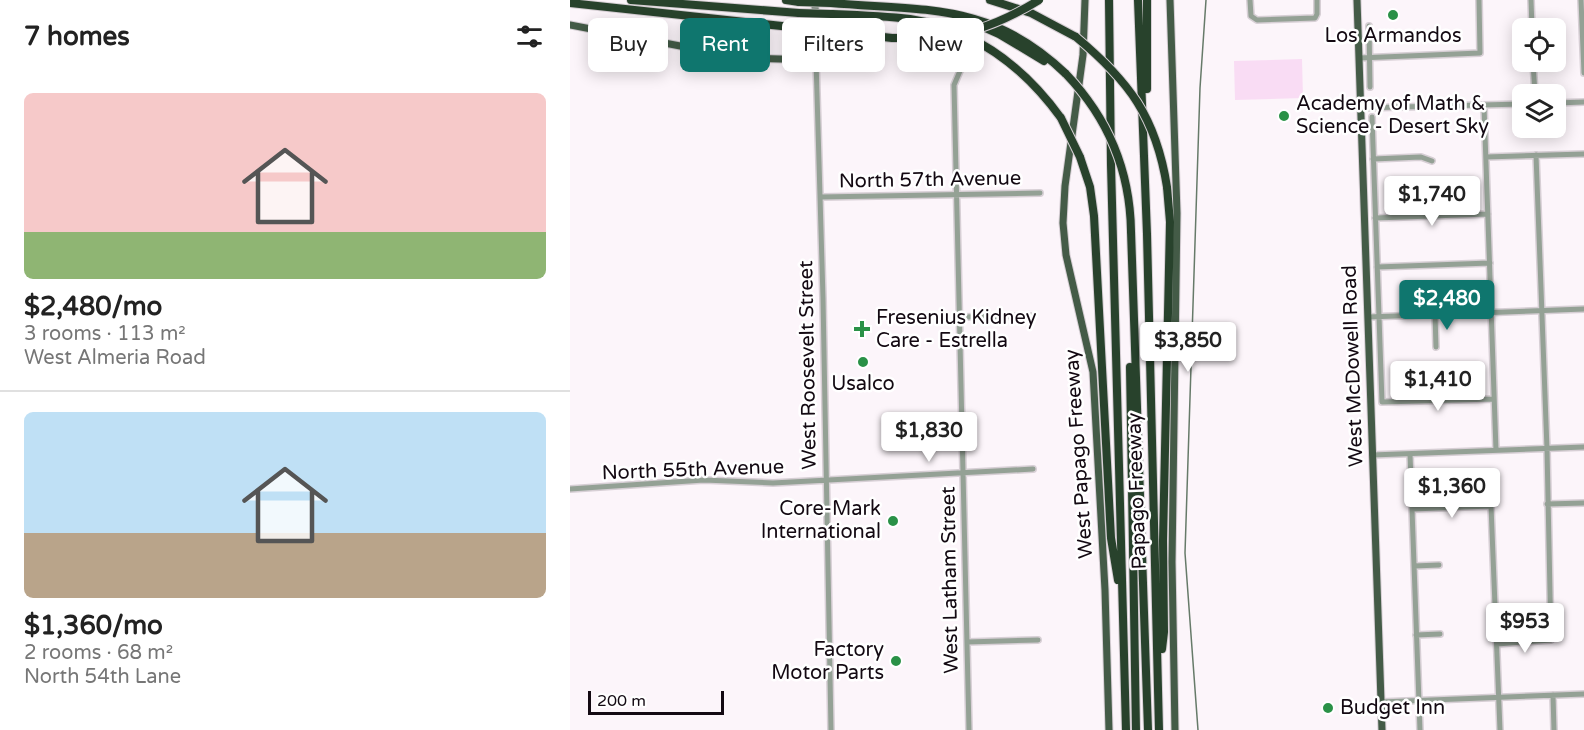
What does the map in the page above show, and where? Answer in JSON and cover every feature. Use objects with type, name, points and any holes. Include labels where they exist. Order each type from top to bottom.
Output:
[{"type":"highway","points":[[631,0],[741,7],[921,9],[964,15],[1002,28],[1048,57],[1081,98],[1107,140],[1122,185],[1129,231],[1148,730]]},
{"type":"highway","points":[[786,0],[799,7]]},
{"type":"highway","points":[[990,0],[1031,13],[1076,37],[1105,62],[1120,77],[1147,118],[1161,154],[1170,210],[1162,541],[1164,632],[1158,676]]},
{"type":"highway","points":[[570,3],[892,38],[932,38],[960,34],[984,27],[1039,0]]},
{"type":"highway","name":"Papago Freeway","points":[[1106,0],[1109,34],[1126,730]]},
{"type":"highway","name":"Papago Freeway","points":[[1138,0],[1159,730]]},
{"type":"highway","points":[[1146,234],[1147,0]]},
{"type":"highway","points":[[831,9],[912,20],[939,26],[971,38],[1012,64],[1039,89],[1061,118],[1080,157],[1088,181],[1094,216],[1111,538],[1123,610]]},
{"type":"highway","points":[[1129,231],[1136,730]]},
{"type":"main road","name":"West Roosevelt Street","points":[[814,0],[815,18]]},
{"type":"main road","name":"West Papago Freeway","points":[[1085,0],[1083,55],[1065,186],[1063,223],[1066,255],[1093,372],[1105,590],[1109,730]]},
{"type":"main road","points":[[1170,0],[1177,213],[1172,562],[1175,730]]},
{"type":"main road","name":"West McDowell Road","points":[[1356,0],[1382,730]]},
{"type":"main road","points":[[570,25],[743,58],[782,59]]},
{"type":"street","points":[[1250,0],[1251,16],[1257,20],[1315,18],[1317,0]]},
{"type":"street","points":[[1359,58],[1480,53],[1479,0]]},
{"type":"street","points":[[1531,0],[1532,18]]},
{"type":"street","points":[[1581,0],[1584,73]]},
{"type":"street","points":[[1368,26],[1371,87]]},
{"type":"street","name":"West Roosevelt Street","points":[[816,72],[831,730]]},
{"type":"street","name":"West Latham Street","points":[[960,72],[954,85],[969,730]]},
{"type":"street","points":[[1566,103],[1584,102]]},
{"type":"street","points":[[1360,108],[1512,105]]},
{"type":"street","points":[[1484,106],[1496,450]]},
{"type":"street","name":"West McDowell Road","points":[[1372,117],[1382,402],[1494,399]]},
{"type":"street","points":[[1486,157],[1584,154]]},
{"type":"street","points":[[1497,644],[1551,640],[1547,449],[1536,155]]},
{"type":"street","points":[[1373,159],[1421,157],[1432,161]]},
{"type":"street","name":"North 57th Avenue","points":[[821,197],[1040,192]]},
{"type":"street","points":[[1375,218],[1488,214]]},
{"type":"street","points":[[1377,267],[1490,263]]},
{"type":"street","points":[[1368,317],[1584,309]]},
{"type":"street","points":[[1435,315],[1436,347]]},
{"type":"street","points":[[959,317],[1031,316]]},
{"type":"street","points":[[1372,456],[1584,447]]},
{"type":"street","points":[[1410,454],[1420,730]]},
{"type":"street","name":"North 55th Avenue","points":[[570,489],[704,480],[773,483],[1033,469]]},
{"type":"street","points":[[1548,504],[1584,503]]},
{"type":"street","points":[[1412,509],[1491,506],[1500,730]]},
{"type":"street","points":[[1414,566],[1439,566]]},
{"type":"street","points":[[1416,635],[1440,634]]},
{"type":"street","points":[[967,642],[1038,640]]},
{"type":"street","points":[[1381,702],[1584,694]]},
{"type":"street","points":[[1553,695],[1554,730]]},
{"type":"shaded area","points":[[1302,59],[1303,98],[1235,100],[1234,61]]},
{"type":"waterway","points":[[1198,730],[1185,553],[1200,88],[1206,0]]},
{"type":"place","name":"Los Armandos","points":[[1393,15]]},
{"type":"place","name":"Academy of Math & Science - Desert Sky","points":[[1284,116]]},
{"type":"place","name":"Fresenius Kidney Care - Estrella","points":[[862,329]]},
{"type":"place","name":"Usalco","points":[[863,362]]},
{"type":"place","name":"Core-Mark International","points":[[893,521]]},
{"type":"place","name":"Factory Motor Parts","points":[[896,661]]},
{"type":"place","name":"Budget Inn","points":[[1328,708]]}]
